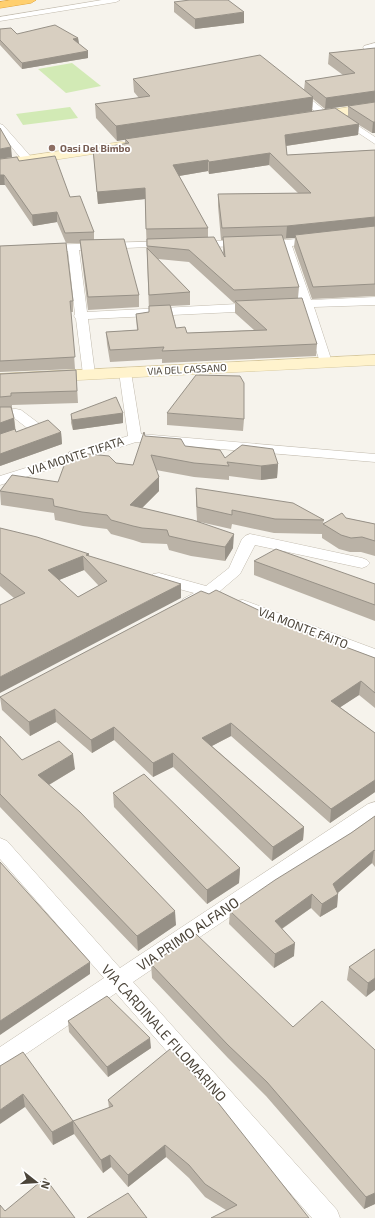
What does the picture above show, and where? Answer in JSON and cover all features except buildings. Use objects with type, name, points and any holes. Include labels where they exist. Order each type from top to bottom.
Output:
[{"type":"highway","points":[[0,1],[5,0]]},
{"type":"highway","points":[[0,5],[31,0]]},
{"type":"main road","points":[[302,118],[375,107]]},
{"type":"main road","points":[[0,164],[137,143]]},
{"type":"main road","name":"VIA DEL CASSANO","points":[[0,379],[375,360]]},
{"type":"street","points":[[0,19],[116,0]]},
{"type":"street","points":[[288,86],[330,114],[375,141]]},
{"type":"street","points":[[0,127],[28,160]]},
{"type":"street","points":[[37,248],[286,243],[330,238]]},
{"type":"street","points":[[286,243],[326,362]]},
{"type":"street","points":[[73,247],[80,316],[89,374]]},
{"type":"street","points":[[80,316],[375,301]]},
{"type":"street","name":"VIA MONTE TIFATA","points":[[0,481],[135,438],[125,372]]},
{"type":"street","points":[[0,414],[16,413],[36,428],[21,433]]},
{"type":"street","points":[[135,438],[375,458]]},
{"type":"street","points":[[174,610],[209,592],[235,571],[243,537],[362,563]]},
{"type":"street","name":"VIA MONTE FAITO","points":[[142,573],[209,592],[375,655]]},
{"type":"street","name":"VIA PRIMO ALFANO","points":[[0,1059],[375,809]]},
{"type":"street","name":"VIA CARDINALE FILOMARINO","points":[[0,846],[328,1218]]},
{"type":"green space","points":[[72,63],[101,86],[66,93],[38,69]]},
{"type":"green space","points":[[70,107],[78,118],[23,125],[16,114]]},
{"type":"place","name":"Oasi Del Bimbo","points":[[52,148]]}]
